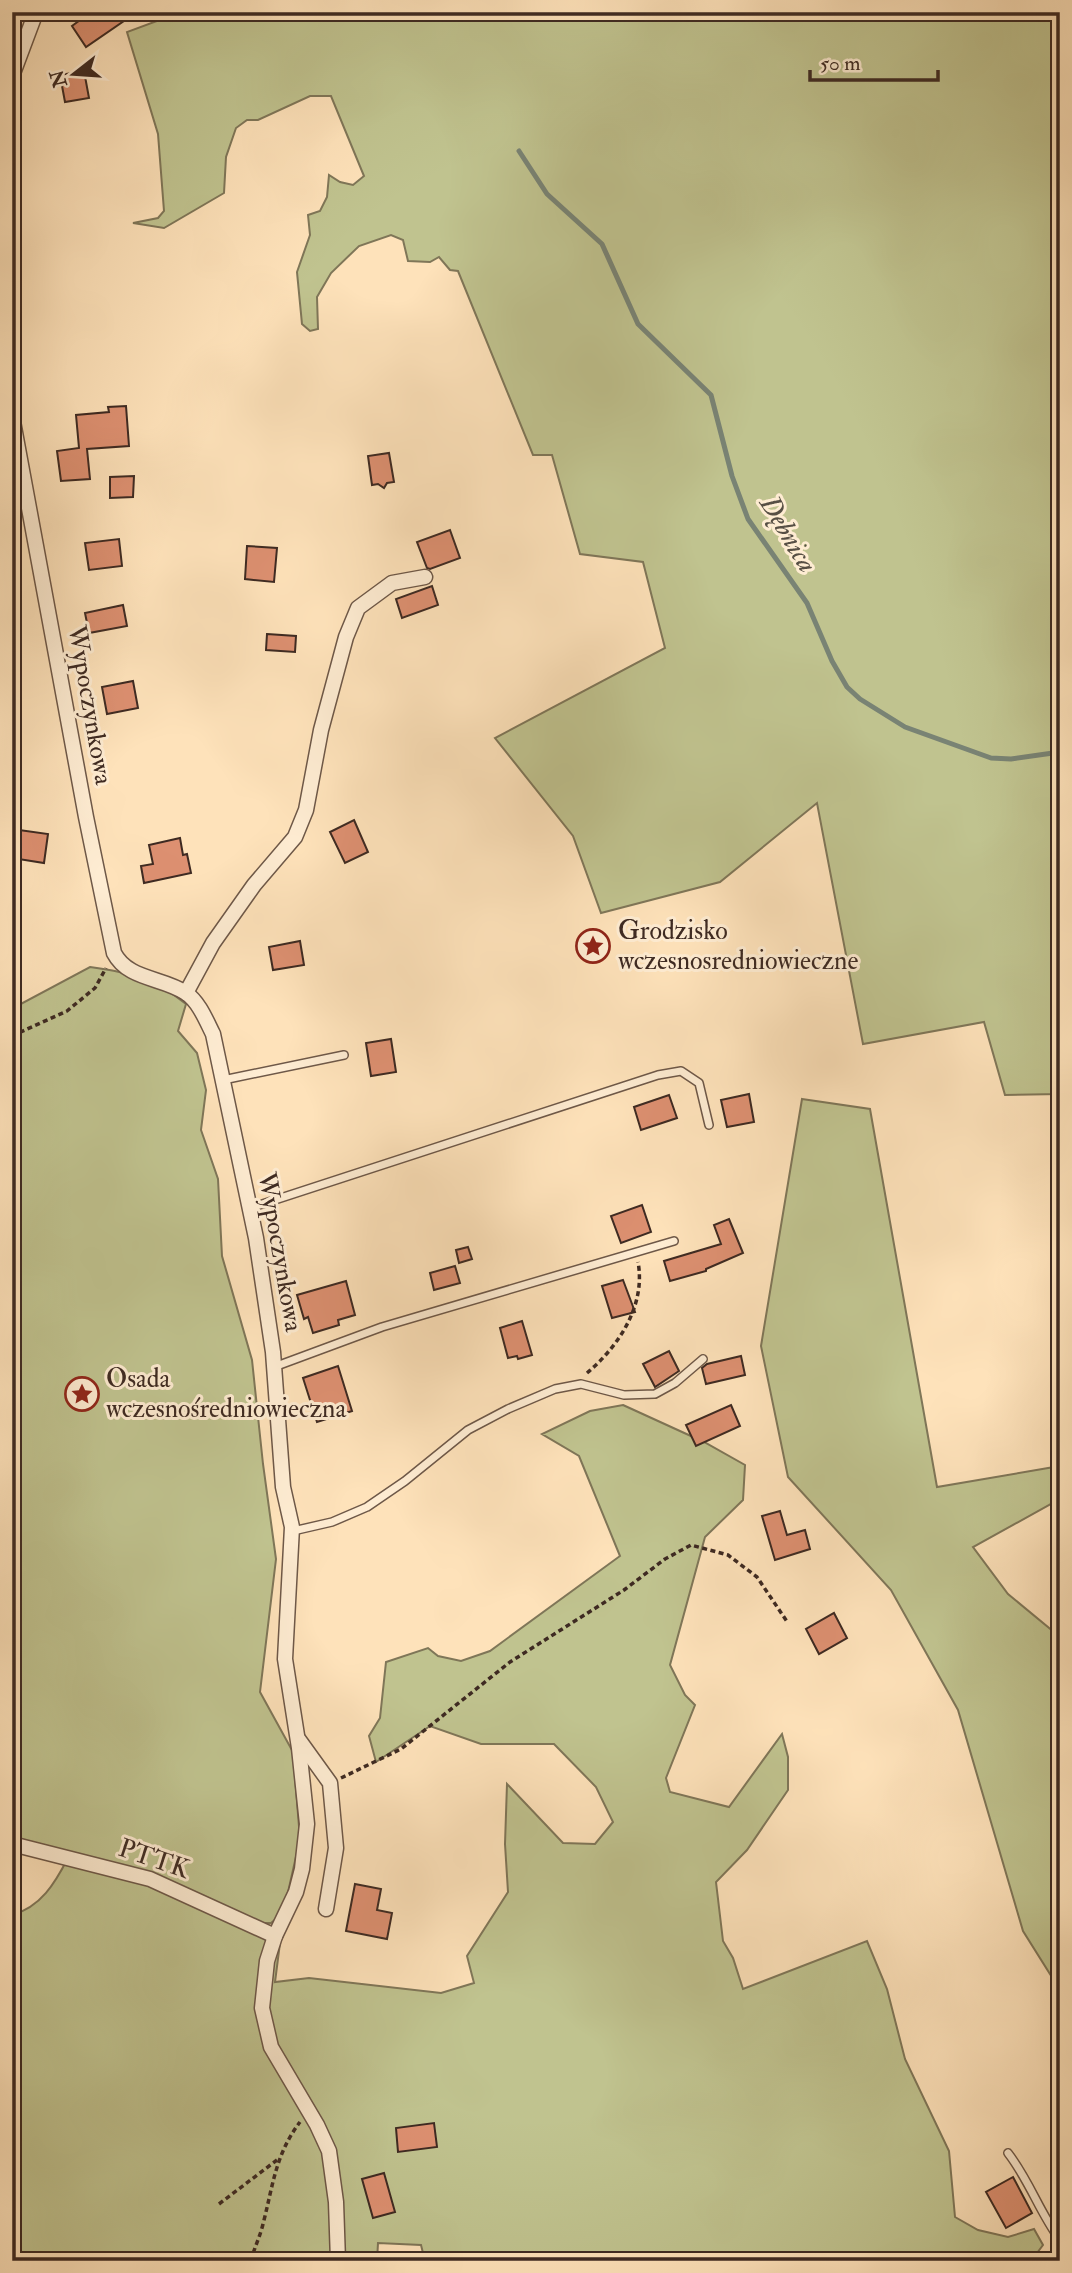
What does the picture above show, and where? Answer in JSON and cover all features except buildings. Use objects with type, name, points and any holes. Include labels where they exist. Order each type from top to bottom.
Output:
[{"type":"street","points":[[12,76],[36,12]]},
{"type":"street","name":"Wypoczynkowa","points":[[12,416],[106,924],[114,953]]},
{"type":"street","points":[[114,953],[119,963],[131,971],[186,993],[213,943],[254,885],[295,836],[306,810],[321,730],[346,637],[358,608],[392,583],[425,577]]},
{"type":"street","name":"Wypoczynkowa","points":[[186,993],[200,1007],[213,1034],[250,1208],[274,1367],[283,1487],[292,1531],[285,1659],[298,1739],[307,1824],[302,1869],[296,1892],[275,1936],[267,1961],[262,2008],[271,2047],[329,2151],[338,2261]]},
{"type":"street","points":[[298,1739],[330,1783],[336,1848],[326,1909]]},
{"type":"street","name":"PTTK","points":[[12,1844],[149,1879],[275,1936]]},
{"type":"lane","points":[[223,1080],[344,1055]]},
{"type":"lane","points":[[250,1208],[658,1075],[681,1071],[699,1083],[709,1125]]},
{"type":"lane","points":[[274,1367],[382,1327],[674,1241]]},
{"type":"lane","points":[[292,1531],[332,1522],[366,1507],[404,1481],[468,1430],[555,1389],[581,1384],[624,1395],[655,1394],[703,1359]]},
{"type":"lane","points":[[1008,2153],[1020,2168],[1049,2226],[1060,2241]]},
{"type":"path","points":[[12,1036],[67,1011],[87,995],[95,988],[114,953]]},
{"type":"path","points":[[572,1386],[615,1345],[638,1302],[639,1267],[636,1251]]},
{"type":"path","points":[[330,1783],[401,1749],[510,1662],[624,1590],[665,1559],[691,1545],[728,1555],[757,1577],[788,1623]]},
{"type":"path","points":[[251,2261],[279,2159],[294,2129],[308,2111]]},
{"type":"path","points":[[219,2204],[279,2159]]},
{"type":"green space","points":[[181,12],[1060,12],[1060,1094],[1005,1095],[984,1022],[863,1044],[817,803],[720,882],[601,913],[573,836],[495,738],[665,648],[643,562],[580,554],[552,455],[533,455],[458,271],[450,270],[439,257],[430,262],[408,261],[403,240],[391,235],[359,246],[331,273],[317,297],[318,329],[310,331],[302,324],[297,272],[310,235],[308,215],[320,211],[327,197],[329,175],[340,182],[353,185],[364,176],[331,96],[310,96],[258,120],[247,120],[236,128],[226,157],[224,193],[164,228],[133,223],[158,218],[164,211],[158,134],[127,32]]},
{"type":"green space","points":[[90,967],[152,982],[186,1004],[178,1031],[197,1053],[206,1090],[201,1130],[218,1179],[222,1256],[252,1360],[276,1559],[260,1692],[293,1752],[300,1839],[286,1901],[277,1918],[271,1923],[260,1923],[12,1840],[12,998],[19,1005]]},
{"type":"green space","points":[[802,1099],[870,1109],[937,1487],[1060,1466],[1060,1499],[973,1547],[1008,1594],[1060,1637],[1060,1990],[1023,1931],[958,1710],[891,1590],[788,1477],[761,1346]]},
{"type":"green space","points":[[623,1405],[704,1442],[745,1465],[743,1500],[705,1537],[670,1665],[685,1695],[695,1705],[666,1778],[670,1792],[729,1807],[782,1734],[788,1757],[788,1790],[747,1850],[716,1882],[723,1941],[733,1958],[743,1989],[867,1941],[887,1989],[905,2059],[949,2151],[955,2217],[978,2230],[1008,2237],[1034,2229],[1043,2245],[1031,2261],[425,2261],[421,2245],[378,2243],[377,2261],[12,2261],[12,1915],[31,1906],[46,1893],[68,1858],[127,1873],[280,1943],[275,1982],[309,1978],[441,1993],[474,1983],[467,1956],[508,1892],[505,1844],[507,1784],[563,1843],[595,1844],[613,1822],[596,1787],[554,1744],[481,1744],[430,1726],[376,1762],[369,1736],[380,1718],[386,1662],[428,1648],[438,1656],[461,1661],[490,1651],[620,1556],[579,1456],[542,1434],[590,1411]]},
{"type":"waterway","name":"Dębnica","points":[[519,151],[547,194],[602,244],[638,324],[711,395],[732,476],[748,519],[807,603],[832,661],[847,687],[860,699],[905,727],[991,758],[1011,759],[1060,752]]},
{"type":"place","name":"Grodzisko wczesnosredniowieczne","points":[[593,946]]},
{"type":"place","name":"Osada wczesnośredniowieczna","points":[[82,1394]]}]
